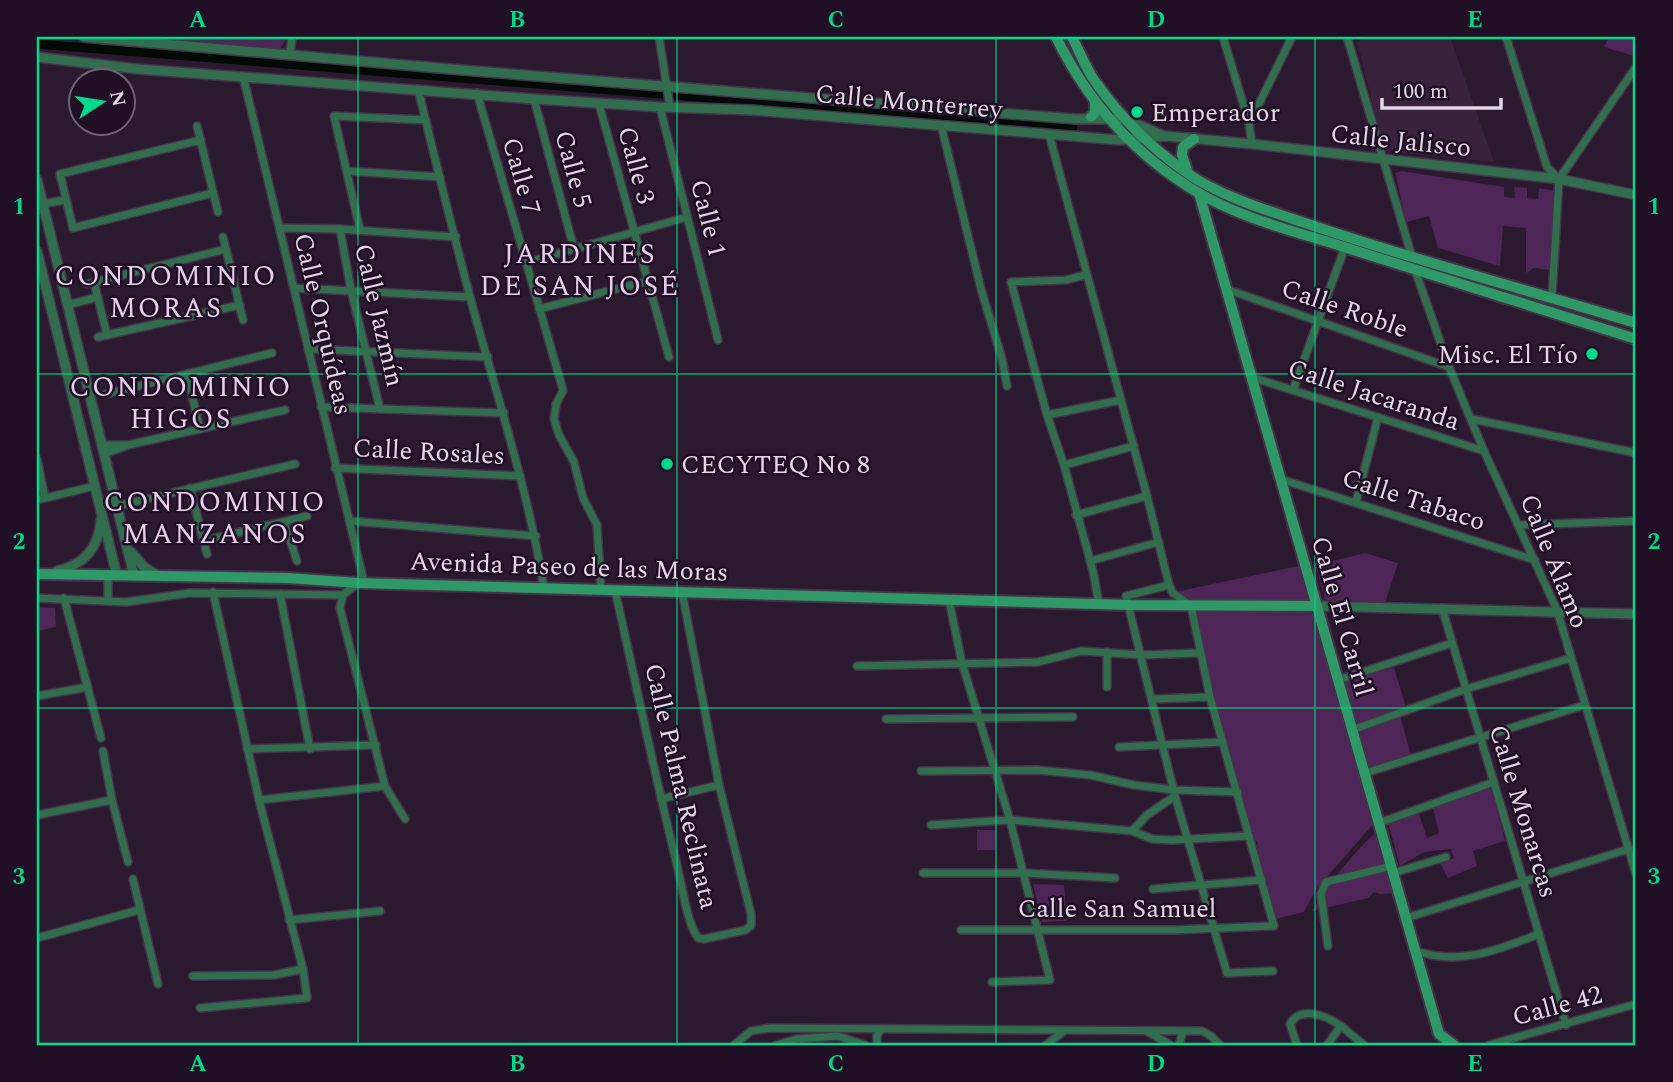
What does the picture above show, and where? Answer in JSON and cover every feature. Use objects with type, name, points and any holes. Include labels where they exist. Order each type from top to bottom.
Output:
[{"type":"main road","points":[[1056,37],[1073,71],[1129,140],[1161,168],[1199,193],[1251,216],[1636,339]]},
{"type":"main road","points":[[1072,37],[1095,82],[1126,119],[1144,138],[1190,175],[1270,211],[1412,257],[1636,323]]},
{"type":"main road","points":[[1091,117],[1095,113],[1095,101]]},
{"type":"main road","points":[[1190,175],[1182,155],[1183,147],[1194,139]]},
{"type":"main road","name":"Calle El Carril","points":[[1199,193],[1439,1034],[1454,1045]]},
{"type":"main road","name":"Avenida Paseo de las Moras","points":[[40,574],[288,578],[1129,605],[1317,606]]},
{"type":"street","name":"Calle Monterrey","points":[[84,37],[665,87],[1075,119],[1126,119]]},
{"type":"street","points":[[290,54],[292,37]]},
{"type":"street","name":"Calle 1","points":[[659,37],[666,106],[687,217],[718,340]]},
{"type":"street","points":[[1223,37],[1249,124],[1252,144]]},
{"type":"street","points":[[1249,124],[1292,37]]},
{"type":"street","points":[[1350,37],[1412,257]]},
{"type":"street","points":[[1506,37],[1547,167],[1559,179]]},
{"type":"street","name":"Calle Monterrey","points":[[37,57],[137,69],[599,104],[751,110],[1129,140],[1144,138]]},
{"type":"street","points":[[1552,297],[1559,179],[1636,67]]},
{"type":"street","name":"Calle Orquídeas","points":[[243,76],[335,468],[350,521],[361,582]]},
{"type":"street","points":[[418,89],[470,297],[536,536],[544,588]]},
{"type":"street","name":"Calle 7","points":[[477,93],[563,391],[556,404],[554,419],[559,435],[574,462],[583,498],[597,525],[601,589]]},
{"type":"street","name":"Calle 5","points":[[534,99],[574,249]]},
{"type":"street","name":"Calle 3","points":[[599,104],[669,357]]},
{"type":"street","name":"Calle Jazmín","points":[[360,230],[334,116],[426,120]]},
{"type":"street","points":[[1070,135],[1075,134],[1080,127],[1075,119]]},
{"type":"street","name":"Calle Jalisco","points":[[1126,119],[1166,136]]},
{"type":"street","points":[[941,125],[1007,386]]},
{"type":"street","points":[[197,126],[218,212]]},
{"type":"street","points":[[1049,134],[1169,585],[1173,593],[1191,606],[1210,697],[1262,880],[1153,888]]},
{"type":"street","name":"Calle Jalisco","points":[[1144,138],[1166,136],[1252,144],[1559,179],[1635,193]]},
{"type":"street","points":[[201,140],[60,174],[65,200],[74,228],[213,193]]},
{"type":"street","points":[[347,171],[440,177]]},
{"type":"street","points":[[37,180],[134,576]]},
{"type":"street","points":[[43,205],[65,200]]},
{"type":"street","points":[[525,263],[687,217]]},
{"type":"street","points":[[280,228],[456,237]]},
{"type":"street","name":"Calle Jazmín","points":[[340,229],[351,290],[380,409]]},
{"type":"street","points":[[223,237],[243,320]]},
{"type":"street","points":[[1293,390],[1345,247]]},
{"type":"street","points":[[107,335],[98,297],[91,283],[226,248]]},
{"type":"street","points":[[37,251],[41,291],[84,440],[100,508],[112,576],[108,599]]},
{"type":"street","name":"Calle Álamo","points":[[1415,270],[1449,367],[1484,451],[1557,610],[1636,874]]},
{"type":"street","points":[[1085,275],[1066,280],[1012,282],[1046,415],[1064,465],[1090,561],[1099,604]]},
{"type":"street","points":[[539,309],[647,281]]},
{"type":"street","points":[[294,288],[470,297]]},
{"type":"street","name":"Calle Roble","points":[[1226,289],[1449,367]]},
{"type":"street","points":[[67,305],[98,297]]},
{"type":"street","points":[[98,337],[240,305]]},
{"type":"street","points":[[308,349],[488,357]]},
{"type":"street","points":[[106,394],[272,353]]},
{"type":"street","points":[[187,374],[200,429]]},
{"type":"street","name":"Calle Jacaranda","points":[[1251,377],[1484,451]]},
{"type":"street","points":[[1046,415],[1121,400]]},
{"type":"street","points":[[321,407],[504,413]]},
{"type":"street","points":[[84,440],[102,445],[128,445],[285,410]]},
{"type":"street","points":[[1356,502],[1378,417]]},
{"type":"street","points":[[1472,419],[1636,453]]},
{"type":"street","points":[[1064,465],[1133,446]]},
{"type":"street","points":[[37,459],[41,499],[95,486]]},
{"type":"street","points":[[117,506],[295,464]]},
{"type":"street","name":"Calle Rosales","points":[[335,468],[520,476]]},
{"type":"street","name":"Calle Tabaco","points":[[1280,479],[1535,560]]},
{"type":"street","points":[[190,488],[206,554]]},
{"type":"street","points":[[1076,514],[1147,496]]},
{"type":"street","points":[[40,574],[72,567],[90,552],[100,531],[100,508]]},
{"type":"street","points":[[203,541],[307,516]]},
{"type":"street","points":[[350,521],[536,536]]},
{"type":"street","points":[[1519,525],[1636,521]]},
{"type":"street","points":[[285,522],[297,561]]},
{"type":"street","points":[[1090,561],[1158,542]]},
{"type":"street","points":[[127,546],[144,567],[161,577]]},
{"type":"street","points":[[37,598],[126,601],[213,592],[343,595],[361,582]]},
{"type":"street","points":[[1169,585],[1126,596],[1175,793],[1227,973],[1273,971]]},
{"type":"street","name":"Calle Palma Reclinata","points":[[615,590],[661,799],[695,934],[698,938],[705,939],[745,930],[751,926],[751,914],[719,785]]},
{"type":"street","points":[[200,1008],[307,998],[303,969],[259,800],[213,592]]},
{"type":"street","points":[[661,799],[719,785],[682,592]]},
{"type":"street","points":[[280,594],[310,749]]},
{"type":"street","points":[[343,595],[340,608],[385,786],[405,819]]},
{"type":"street","points":[[64,598],[101,738]]},
{"type":"street","points":[[949,600],[962,663],[1010,820],[1050,980],[992,982]]},
{"type":"street","points":[[1317,606],[1636,614]]},
{"type":"street","name":"Calle Monarcas","points":[[1442,608],[1566,1025]]},
{"type":"street","points":[[1338,680],[1452,643]]},
{"type":"street","points":[[857,666],[1038,662],[1081,651],[1199,653]]},
{"type":"street","points":[[1107,652],[1107,687]]},
{"type":"street","points":[[1352,730],[1466,690],[1571,658]]},
{"type":"street","points":[[37,696],[88,687]]},
{"type":"street","points":[[1153,699],[1210,697]]},
{"type":"street","points":[[1364,773],[1585,705]]},
{"type":"street","points":[[886,719],[1073,717]]},
{"type":"street","points":[[1119,747],[1164,747],[1223,742]]},
{"type":"street","points":[[247,749],[376,745]]},
{"type":"street","points":[[103,751],[128,862]]},
{"type":"street","points":[[921,771],[1037,770],[1090,775],[1175,793],[1238,792]]},
{"type":"street","points":[[1379,823],[1494,782]]},
{"type":"street","points":[[259,800],[385,786]]},
{"type":"street","points":[[1132,831],[1175,793]]},
{"type":"street","points":[[37,815],[112,800]]},
{"type":"street","points":[[931,825],[1010,820],[1132,831],[1152,839],[1190,840],[1249,836]]},
{"type":"street","points":[[1406,918],[1629,849]]},
{"type":"street","points":[[1328,946],[1321,894],[1326,882],[1446,857]]},
{"type":"street","points":[[923,873],[1024,873],[1115,878]]},
{"type":"street","points":[[133,879],[158,984]]},
{"type":"street","name":"Calle San Samuel","points":[[961,930],[1215,930],[1274,926],[1262,880]]},
{"type":"street","points":[[37,938],[139,911]]},
{"type":"street","points":[[289,920],[380,911]]},
{"type":"street","points":[[1416,951],[1432,957],[1459,958],[1501,949],[1539,934]]},
{"type":"street","points":[[193,976],[274,975],[303,969]]},
{"type":"street","name":"Calle 42","points":[[1489,1045],[1636,1004]]},
{"type":"street","points":[[1297,1045],[1290,1024],[1294,1017],[1301,1014],[1317,1014],[1332,1019],[1364,1045]]},
{"type":"street","points":[[1327,1045],[1341,1026]]},
{"type":"street","points":[[734,1045],[751,1031],[771,1028],[1202,1031],[1211,1035],[1220,1045]]},
{"type":"street","points":[[877,1045],[877,1035],[882,1029]]},
{"type":"street","points":[[1038,1031],[1045,1045],[1065,1031]]},
{"type":"street","points":[[1179,1045],[1183,1031]]},
{"type":"street","points":[[1147,1032],[1171,1045]]},
{"type":"street","points":[[776,1045],[797,1039],[838,1037],[865,1045]]},
{"type":"shaded area","points":[[134,37],[287,37],[280,49]]},
{"type":"shaded area","points":[[1373,37],[1450,37],[1494,162],[1384,151],[1357,41]]},
{"type":"shaded area","points":[[1609,37],[1636,37],[1634,56],[1604,47]]},
{"type":"shaded area","points":[[1402,171],[1504,187],[1504,197],[1515,198],[1514,187],[1527,188],[1527,198],[1538,199],[1539,188],[1556,191],[1549,270],[1534,268],[1526,273],[1526,228],[1503,226],[1500,266],[1438,248],[1429,216],[1406,222],[1395,173]]},
{"type":"shaded area","points":[[1365,553],[1398,563],[1385,603],[1325,600],[1316,565]]},
{"type":"shaded area","points":[[1303,565],[1315,603],[1187,601],[1175,592]]},
{"type":"shaded area","points":[[1189,606],[1316,609],[1377,820],[1317,888],[1304,912],[1275,919],[1257,842],[1250,836],[1227,738]]},
{"type":"shaded area","points":[[37,607],[55,608],[56,627],[37,631]]},
{"type":"shaded area","points":[[1394,668],[1406,707],[1358,724],[1344,681]]},
{"type":"shaded area","points":[[1400,716],[1411,755],[1370,767],[1359,731]]},
{"type":"shaded area","points":[[1491,787],[1505,841],[1473,851],[1477,866],[1448,878],[1440,863],[1454,858],[1451,849],[1424,852],[1400,866],[1388,823],[1419,814],[1427,838],[1439,833],[1433,808]]},
{"type":"shaded area","points":[[977,830],[996,830],[995,850],[977,850]]},
{"type":"shaded area","points":[[1378,830],[1396,893],[1374,892],[1368,898],[1312,911],[1342,868]]},
{"type":"shaded area","points":[[1033,884],[1064,885],[1067,921],[1042,922]]},
{"type":"waterway","points":[[37,44],[1073,127]]},
{"type":"place","name":"Emperador","points":[[1137,112]]},
{"type":"place","name":"Misc. El Tío","points":[[1592,354]]},
{"type":"place","name":"CECYTEQ No 8","points":[[667,464]]},
{"type":"district","name":"JARDINES DE SAN JOSÉ","points":[[580,269]]},
{"type":"district","name":"CONDOMINIO MORAS","points":[[166,291]]},
{"type":"district","name":"CONDOMINIO HIGOS","points":[[181,402]]},
{"type":"district","name":"CONDOMINIO MANZANOS","points":[[215,517]]}]
